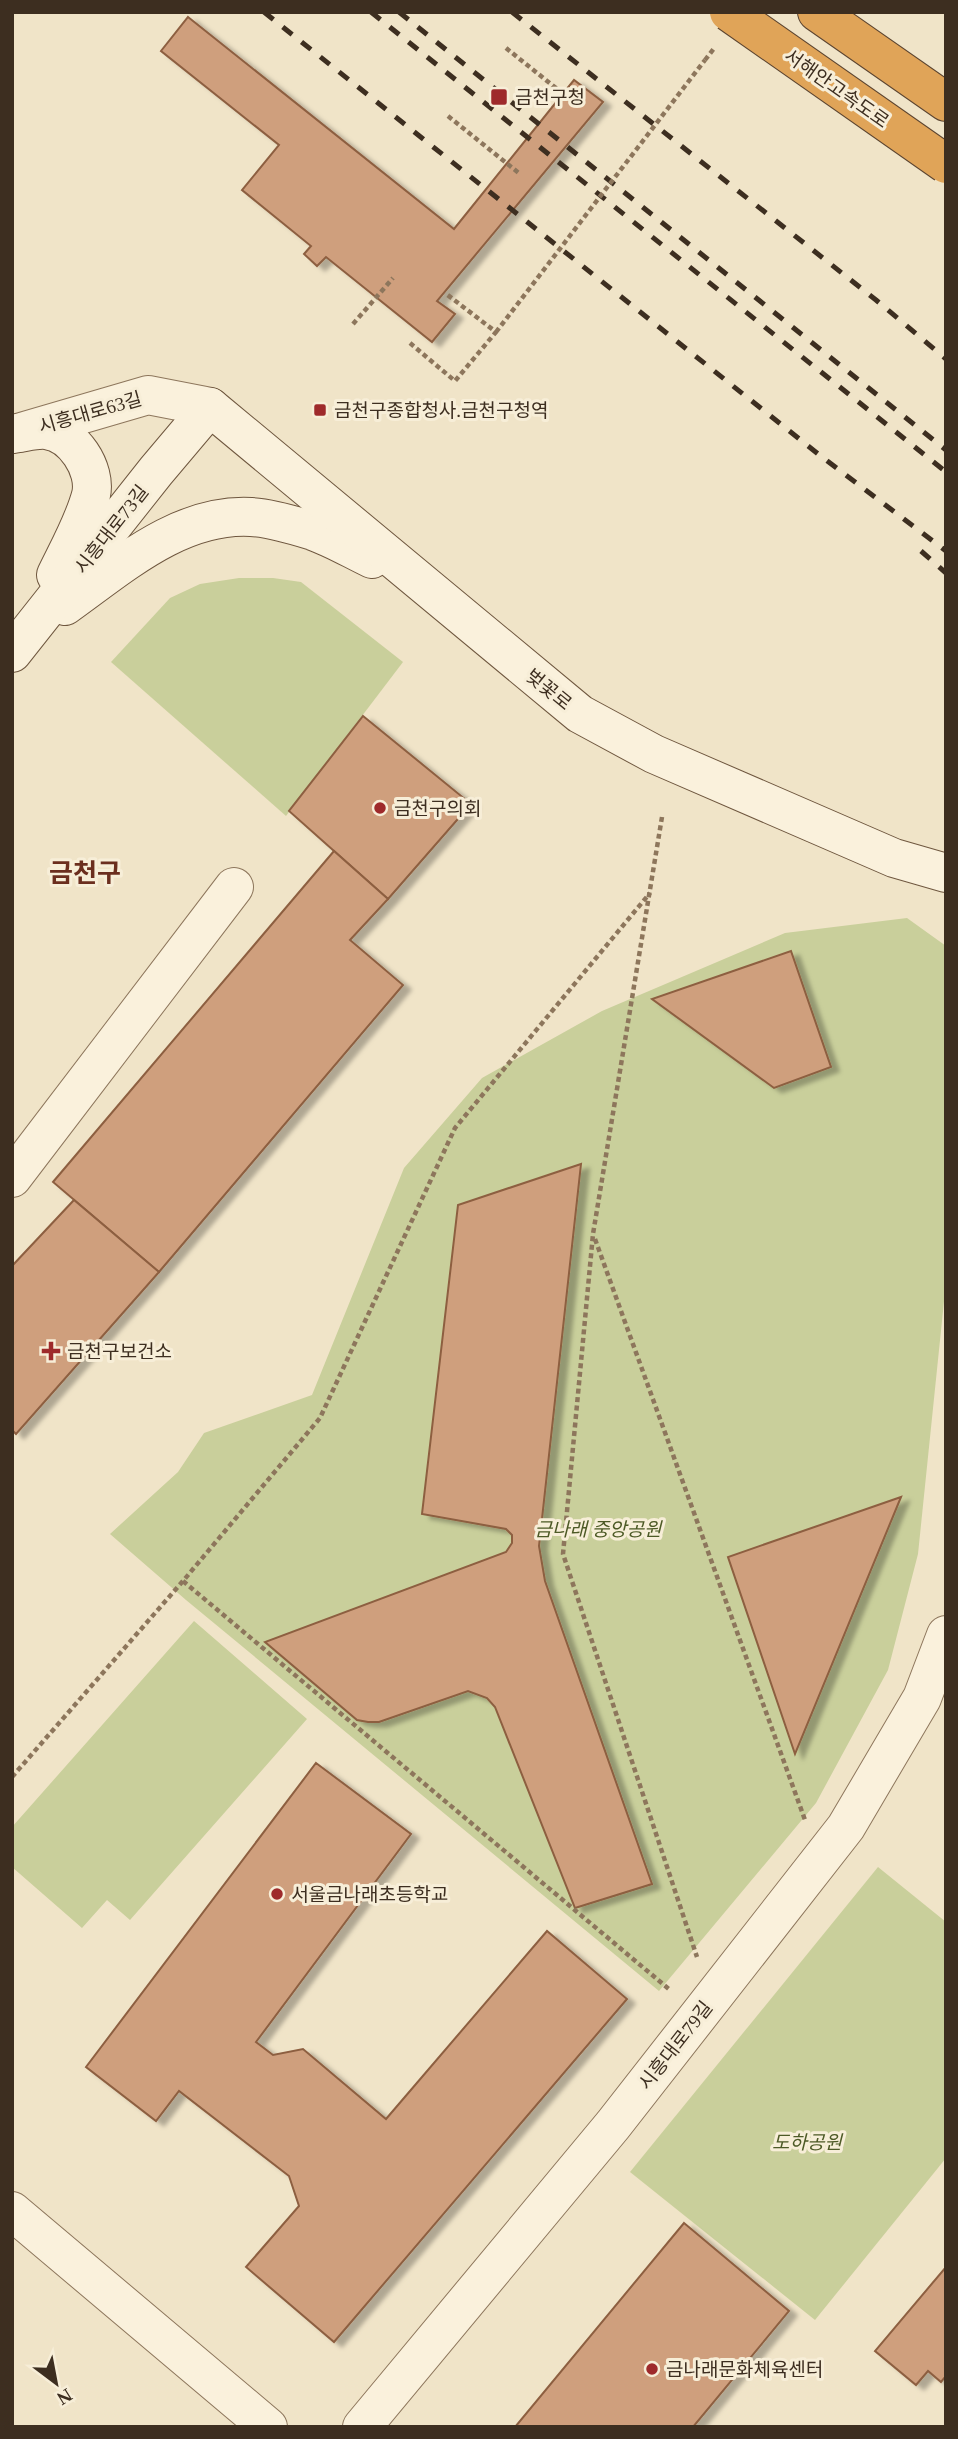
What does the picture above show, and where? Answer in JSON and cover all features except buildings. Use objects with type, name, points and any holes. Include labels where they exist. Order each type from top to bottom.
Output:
[{"type":"highway","name":"서해안고속도로","points":[[729,12],[946,164]]},
{"type":"highway","points":[[817,12],[946,102]]},
{"type":"street","name":"시흥대로63길","points":[[13,434],[148,395],[210,407]]},
{"type":"street","name":"벚꽃로","points":[[210,407],[580,714],[626,740],[894,858],[946,873]]},
{"type":"street","name":"시흥대로73길","points":[[23,641],[156,471],[210,407]]},
{"type":"street","points":[[13,434],[46,430],[75,444],[89,473],[92,493],[23,641]]},
{"type":"street","points":[[23,641],[162,539],[187,528],[219,519],[251,517],[315,532],[424,584]]},
{"type":"street","points":[[12,1178],[234,887]]},
{"type":"street","name":"시흥대로79길","points":[[362,2427],[613,2125],[846,1827],[922,1698],[946,1635]]},
{"type":"street","points":[[12,2211],[268,2427]]},
{"type":"path","points":[[506,48],[578,105]]},
{"type":"path","points":[[410,343],[454,381],[496,332],[705,60]]},
{"type":"path","points":[[448,116],[520,174]]},
{"type":"path","points":[[353,324],[393,278]]},
{"type":"path","points":[[445,293],[496,332]]},
{"type":"path","points":[[662,817],[652,891],[593,1234],[563,1554],[700,1966]]},
{"type":"path","points":[[12,1777],[183,1581],[320,1418],[455,1128],[652,891]]},
{"type":"path","points":[[593,1234],[809,1831]]},
{"type":"path","points":[[183,1581],[676,1995]]},
{"type":"green space","points":[[239,578],[273,578],[301,582],[403,662],[286,816],[111,662],[170,598],[200,584]]},
{"type":"green space","name":"금나래 중앙공원","points":[[907,918],[946,946],[946,1282],[918,1554],[888,1670],[816,1803],[659,1991],[186,1600],[110,1534],[178,1472],[204,1433],[312,1395],[404,1168],[482,1078],[602,1011],[785,933]]},
{"type":"green space","points":[[194,1621],[307,1719],[130,1920],[107,1900],[82,1928],[12,1867],[12,1827]]},
{"type":"green space","name":"도하공원","points":[[878,1867],[946,1922],[946,2158],[815,2320],[630,2172]]},
{"type":"railway","points":[[264,12],[822,457],[946,551]]},
{"type":"railway","points":[[371,12],[946,472]]},
{"type":"railway","points":[[399,12],[946,450]]},
{"type":"railway","points":[[512,12],[876,300],[946,359]]},
{"type":"railway","points":[[921,551],[946,573]]},
{"type":"place","name":"금천구청","points":[[499,97]]},
{"type":"place","name":"금천구종합청사.금천구청역","points":[[320,410]]},
{"type":"place","name":"금천구의회","points":[[380,808]]},
{"type":"place","name":"금천구보건소","points":[[51,1351]]},
{"type":"place","name":"서울금나래초등학교","points":[[277,1894]]},
{"type":"place","name":"금나래문화체육센터","points":[[652,2369]]},
{"type":"district","name":"금천구","points":[[85,873]]}]
